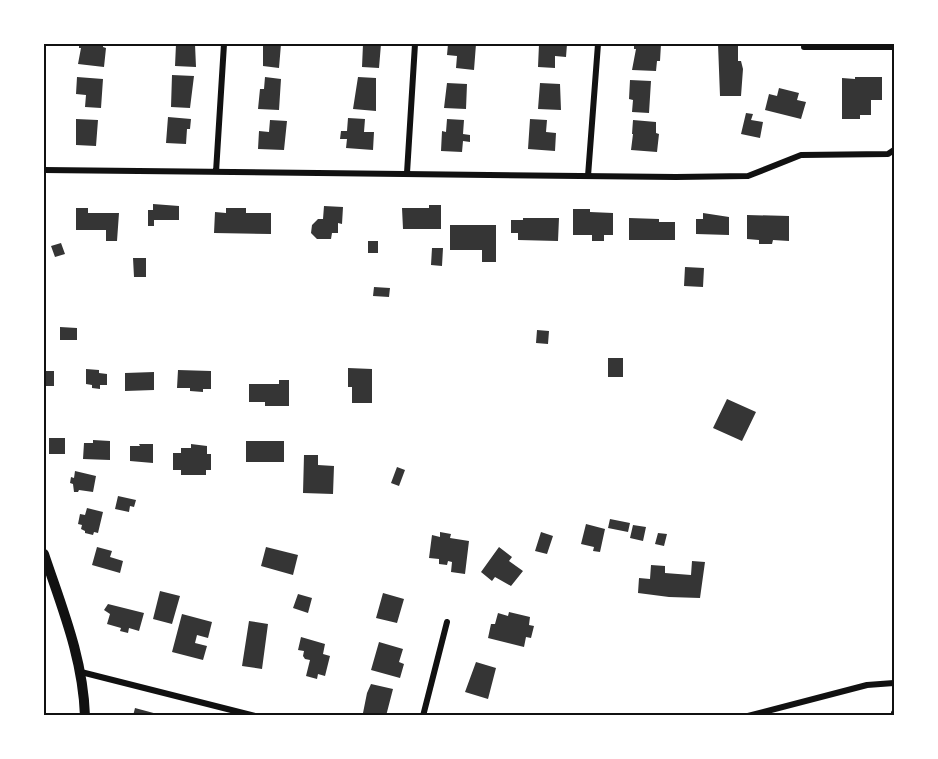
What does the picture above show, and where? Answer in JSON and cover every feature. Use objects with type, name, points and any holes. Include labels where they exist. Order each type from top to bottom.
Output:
[{"type":"street","points":[[216,172],[224,44]]},
{"type":"street","points":[[407,173],[415,44]]},
{"type":"street","points":[[588,176],[598,44]]},
{"type":"street","points":[[804,47],[894,47]]},
{"type":"street","points":[[44,170],[748,176],[801,155],[888,154],[894,150]]},
{"type":"street","points":[[44,554],[72,636],[81,672],[85,716]]},
{"type":"street","points":[[423,716],[447,622]]},
{"type":"street","points":[[81,672],[255,716]]},
{"type":"street","points":[[748,716],[867,685],[894,683]]},
{"type":"building","points":[[79,44],[103,44],[106,48],[104,67],[78,64],[81,48]]},
{"type":"building","points":[[176,44],[195,44],[196,67],[175,66]]},
{"type":"building","points":[[263,44],[281,44],[279,68],[263,66]]},
{"type":"building","points":[[363,44],[381,44],[379,68],[362,67]]},
{"type":"building","points":[[448,44],[476,44],[474,70],[456,68],[457,56],[447,55]]},
{"type":"building","points":[[539,44],[567,44],[566,57],[555,56],[555,68],[538,67]]},
{"type":"building","points":[[634,44],[661,44],[660,61],[657,61],[656,71],[632,70],[636,49],[634,49]]},
{"type":"building","points":[[718,44],[738,44],[738,61],[741,61],[743,69],[741,96],[720,96]]},
{"type":"building","points":[[172,75],[194,76],[190,108],[171,107]]},
{"type":"building","points":[[77,77],[103,79],[101,108],[85,107],[86,95],[76,94]]},
{"type":"building","points":[[265,77],[281,79],[279,110],[258,109],[260,89],[264,89]]},
{"type":"building","points":[[358,77],[376,78],[376,111],[353,109]]},
{"type":"building","points":[[855,77],[882,77],[882,100],[871,100],[871,115],[860,115],[860,119],[842,119],[842,78],[855,79]]},
{"type":"building","points":[[630,80],[651,81],[649,113],[632,112],[633,100],[629,99]]},
{"type":"building","points":[[447,83],[467,84],[466,109],[444,108]]},
{"type":"building","points":[[540,83],[560,84],[561,110],[538,109]]},
{"type":"building","points":[[779,88],[799,93],[797,100],[806,102],[801,119],[765,110],[769,94],[777,96]]},
{"type":"building","points":[[746,113],[753,114],[751,120],[763,122],[760,138],[741,134]]},
{"type":"building","points":[[168,117],[191,119],[190,129],[187,129],[186,144],[166,143]]},
{"type":"building","points":[[348,118],[365,119],[364,132],[374,132],[373,150],[346,148],[347,139],[340,139],[341,131],[347,131]]},
{"type":"building","points":[[76,119],[98,120],[96,146],[76,145]]},
{"type":"building","points":[[447,119],[464,120],[463,134],[470,135],[470,142],[463,141],[462,152],[441,151],[442,131],[446,132]]},
{"type":"building","points":[[530,119],[547,120],[546,132],[556,133],[555,151],[528,149]]},
{"type":"building","points":[[270,120],[287,121],[284,150],[258,149],[259,131],[269,132]]},
{"type":"building","points":[[633,120],[656,122],[656,133],[659,134],[657,152],[631,150]]},
{"type":"building","points":[[153,204],[179,206],[179,220],[154,220],[154,226],[148,226],[148,210],[153,210]]},
{"type":"building","points":[[429,205],[441,205],[441,229],[403,229],[402,208],[429,208]]},
{"type":"building","points":[[324,206],[343,207],[342,224],[338,223],[338,233],[332,233],[331,239],[317,239],[311,233],[312,225],[318,219],[323,219]]},
{"type":"building","points":[[76,208],[88,208],[88,213],[119,213],[117,241],[106,241],[106,230],[76,230]]},
{"type":"building","points":[[226,208],[246,208],[246,213],[271,213],[271,234],[214,233],[215,212],[226,213]]},
{"type":"building","points":[[573,209],[613,213],[613,235],[604,235],[604,241],[592,241],[592,235],[573,235]]},
{"type":"building","points":[[703,213],[729,217],[729,235],[696,234],[696,219],[703,219]]},
{"type":"building","points":[[747,215],[789,216],[789,241],[773,240],[772,244],[759,244],[759,240],[747,239]]},
{"type":"building","points":[[523,218],[559,218],[558,241],[518,240],[518,233],[511,233],[511,220],[523,220]]},
{"type":"building","points":[[629,218],[675,222],[675,240],[629,240]]},
{"type":"building","points":[[450,225],[496,225],[496,262],[482,262],[482,250],[450,250]]},
{"type":"building","points":[[368,241],[378,241],[378,253],[368,253]]},
{"type":"building","points":[[61,243],[65,254],[55,257],[51,246]]},
{"type":"building","points":[[432,248],[443,248],[442,266],[431,265]]},
{"type":"building","points":[[133,258],[146,258],[146,277],[134,277]]},
{"type":"building","points":[[685,267],[704,268],[703,287],[684,286]]},
{"type":"building","points":[[374,287],[390,288],[389,297],[373,296]]},
{"type":"building","points":[[60,327],[77,328],[77,340],[60,340]]},
{"type":"building","points":[[537,330],[549,331],[548,344],[536,343]]},
{"type":"building","points":[[608,358],[623,358],[623,377],[608,377]]},
{"type":"building","points":[[348,368],[372,369],[372,403],[352,403],[352,387],[348,387]]},
{"type":"building","points":[[86,369],[99,370],[99,373],[107,374],[107,385],[100,385],[100,389],[86,384]]},
{"type":"building","points":[[178,370],[211,371],[211,389],[203,389],[203,392],[190,391],[190,388],[177,388]]},
{"type":"building","points":[[44,371],[54,371],[54,386],[44,386]]},
{"type":"building","points":[[154,372],[154,390],[125,391],[125,373]]},
{"type":"building","points":[[279,380],[289,380],[289,406],[265,406],[265,402],[249,402],[249,384],[279,384]]},
{"type":"building","points":[[727,399],[756,412],[742,441],[713,428]]},
{"type":"building","points":[[49,438],[65,438],[65,454],[49,454]]},
{"type":"building","points":[[93,440],[110,441],[110,460],[83,459],[84,443],[93,443]]},
{"type":"building","points":[[246,441],[284,441],[284,462],[246,462]]},
{"type":"building","points":[[139,444],[153,444],[153,463],[130,461],[130,446],[140,446]]},
{"type":"building","points":[[191,444],[207,446],[207,454],[211,454],[211,470],[206,470],[206,475],[181,475],[181,470],[173,470],[173,453],[181,453],[181,448],[191,448]]},
{"type":"building","points":[[304,455],[318,455],[318,465],[334,466],[333,494],[303,493]]},
{"type":"building","points":[[397,467],[405,470],[399,486],[391,483]]},
{"type":"building","points":[[75,471],[96,476],[93,492],[79,490],[74,492],[73,484],[70,483]]},
{"type":"building","points":[[118,496],[136,500],[134,507],[130,506],[129,512],[115,509]]},
{"type":"building","points":[[87,508],[103,512],[98,533],[94,532],[93,535],[85,533],[81,529],[82,525],[78,524],[80,514],[85,515]]},
{"type":"building","points":[[610,519],[630,523],[628,532],[608,528]]},
{"type":"building","points":[[586,524],[605,529],[600,552],[593,551],[594,547],[581,544]]},
{"type":"building","points":[[633,525],[646,527],[643,541],[630,538]]},
{"type":"building","points":[[440,532],[451,534],[450,538],[469,541],[465,574],[451,572],[452,562],[448,561],[447,565],[439,564],[439,559],[429,558],[432,535],[440,537]]},
{"type":"building","points":[[541,532],[553,536],[547,554],[535,551]]},
{"type":"building","points":[[658,533],[667,534],[664,546],[655,544]]},
{"type":"building","points":[[97,547],[112,551],[110,557],[123,561],[120,573],[92,565]]},
{"type":"building","points":[[266,547],[298,555],[293,575],[261,566]]},
{"type":"building","points":[[499,547],[512,557],[509,561],[523,571],[511,586],[495,577],[492,581],[481,572]]},
{"type":"building","points":[[692,561],[705,562],[700,598],[638,593],[639,578],[650,579],[651,565],[665,566],[665,573],[691,575]]},
{"type":"building","points":[[160,591],[180,596],[172,624],[153,619]]},
{"type":"building","points":[[383,593],[404,599],[397,623],[376,618]]},
{"type":"building","points":[[298,594],[312,598],[308,613],[293,608]]},
{"type":"building","points":[[108,604],[144,613],[139,631],[129,628],[128,633],[120,631],[121,628],[107,624],[110,614],[104,610]]},
{"type":"building","points":[[509,612],[530,617],[529,625],[534,626],[531,638],[526,637],[524,647],[488,638],[491,624],[495,624],[498,613],[508,616]]},
{"type":"building","points":[[182,614],[212,622],[208,638],[197,635],[195,643],[207,646],[203,660],[172,652]]},
{"type":"building","points":[[249,621],[268,624],[262,669],[242,666]]},
{"type":"building","points":[[301,637],[325,644],[323,654],[330,656],[325,676],[318,674],[317,679],[306,676],[310,660],[303,656],[304,651],[298,650]]},
{"type":"building","points":[[379,642],[403,649],[399,662],[404,664],[400,678],[371,670]]},
{"type":"building","points":[[476,662],[496,668],[488,699],[465,692]]},
{"type":"building","points":[[371,684],[393,689],[386,716],[363,713]]},
{"type":"building","points":[[135,708],[161,715],[161,716],[133,716]]}]
